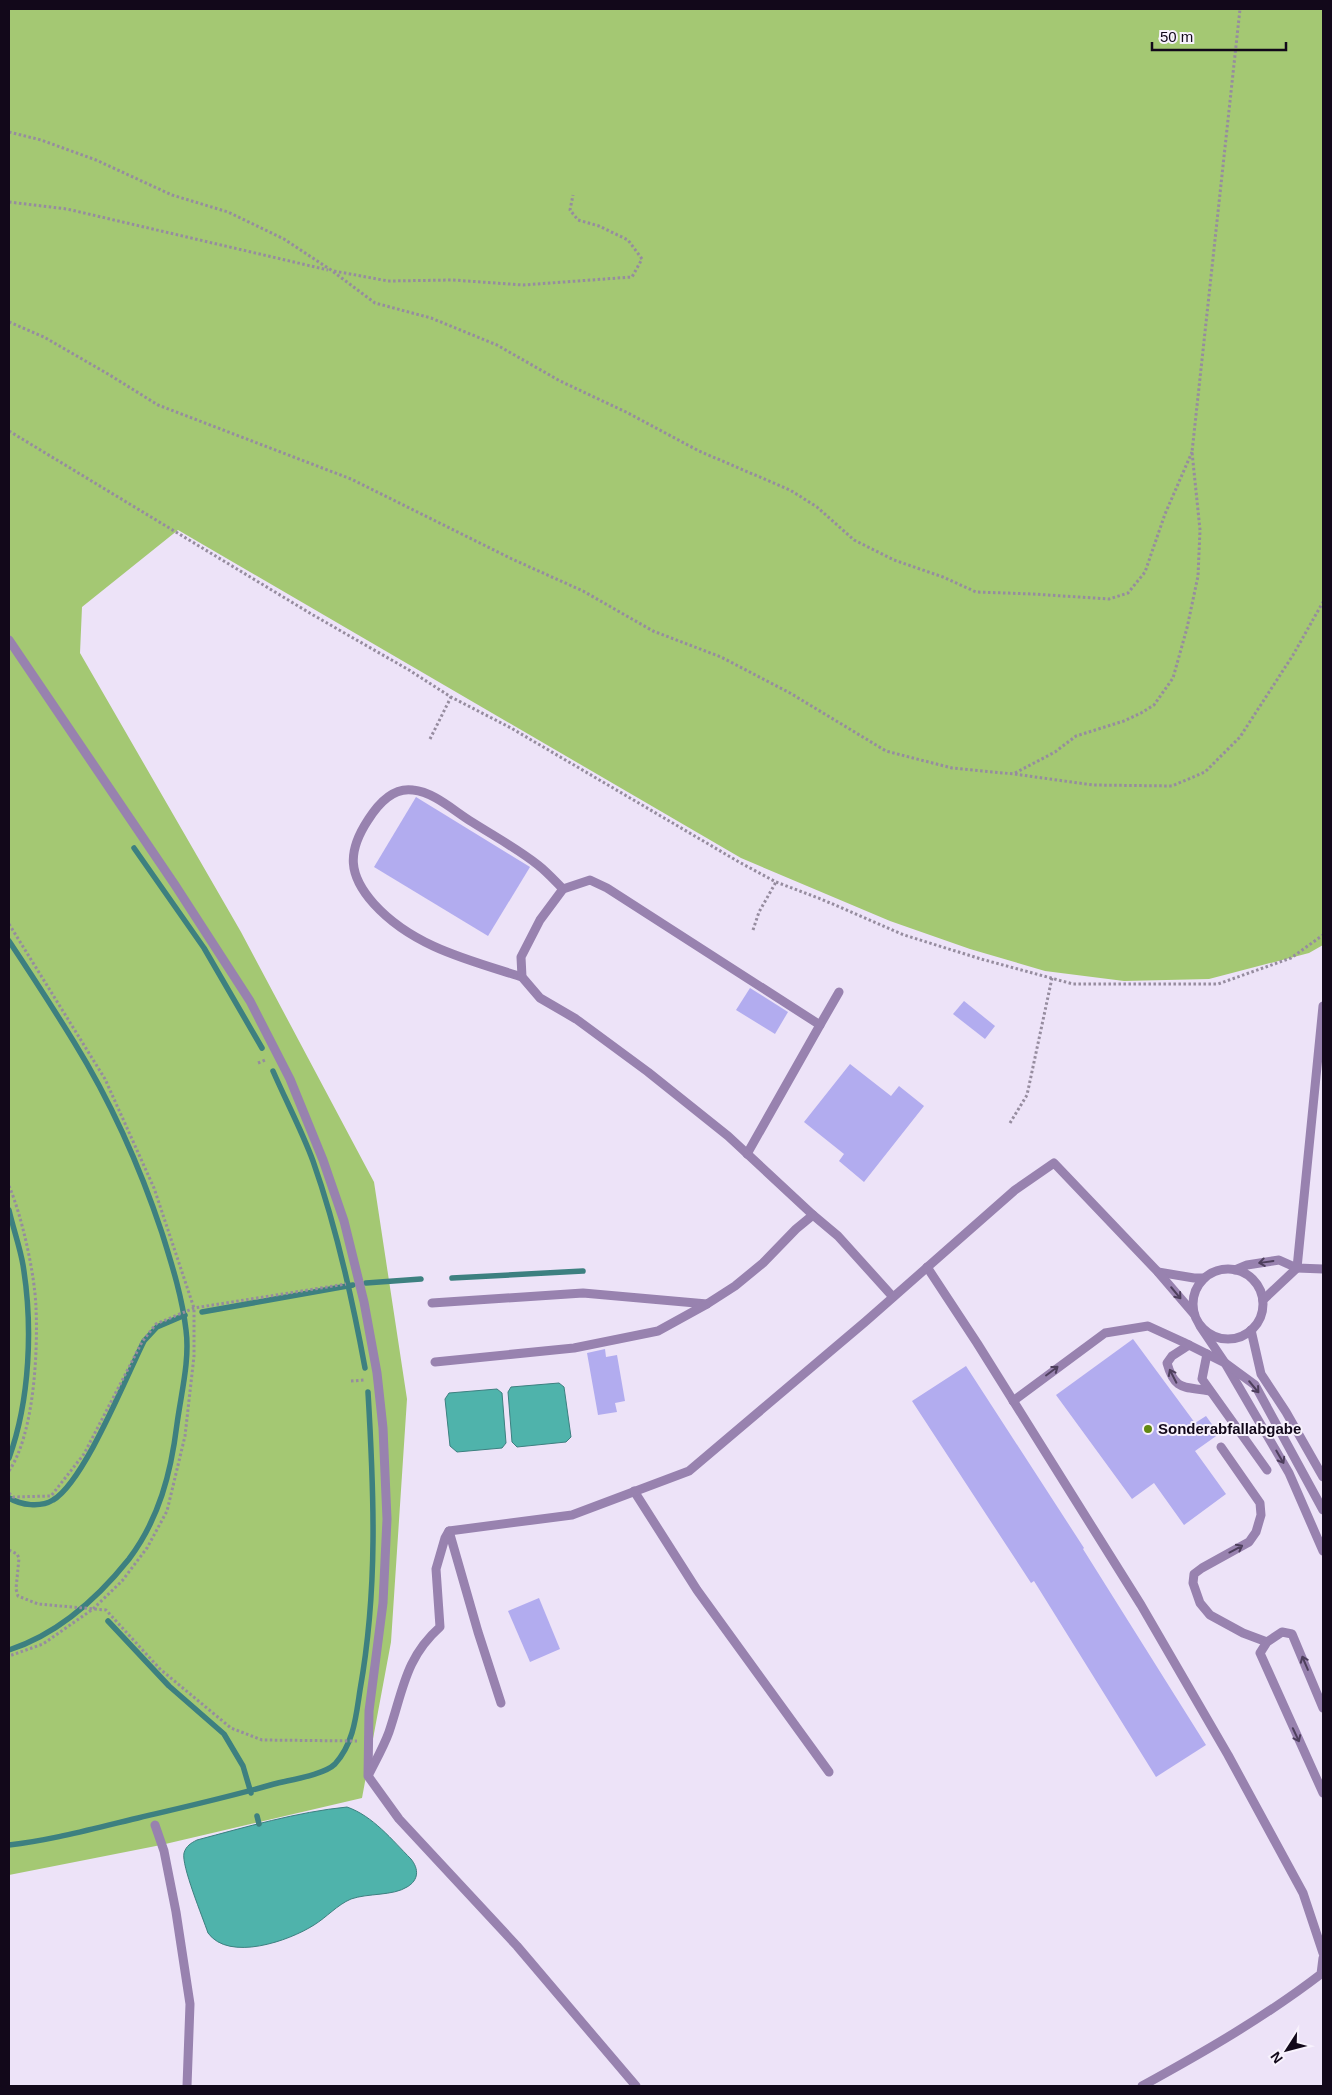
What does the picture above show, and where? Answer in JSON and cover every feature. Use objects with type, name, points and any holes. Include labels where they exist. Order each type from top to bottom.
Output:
[{"type":"lane","points":[[9,640],[175,885],[250,1001],[290,1079],[323,1160],[344,1221],[367,1317],[378,1379],[383,1428],[387,1519],[383,1603],[369,1711],[368,1776],[399,1819],[517,1946],[636,2086]]},
{"type":"lane","points":[[563,889],[529,858],[422,791],[400,790],[390,796],[374,811],[360,834],[353,852],[352,864],[356,879],[385,916],[405,931],[431,946],[522,977],[540,998],[576,1019],[648,1072],[728,1136],[838,1236],[893,1297]]},
{"type":"lane","points":[[522,977],[521,957],[540,920],[563,889],[590,880],[606,888],[820,1025]]},
{"type":"lane","points":[[748,1154],[839,992]]},
{"type":"lane","points":[[1263,1300],[1297,1268],[1323,1006]]},
{"type":"lane","points":[[449,1531],[572,1515],[689,1471],[1015,1190],[1054,1163],[1158,1272],[1194,1314],[1289,1473],[1323,1551]]},
{"type":"lane","points":[[435,1362],[574,1348],[658,1331],[735,1286],[764,1262],[796,1228],[813,1215]]},
{"type":"lane","points":[[1235,1270],[1247,1265],[1279,1260],[1297,1268],[1323,1269]]},
{"type":"lane","points":[[927,1267],[1141,1605],[1228,1755],[1304,1893],[1323,1953]]},
{"type":"lane","points":[[1194,1314],[1194,1294],[1198,1285],[1204,1278],[1214,1272],[1224,1269],[1246,1274],[1260,1290],[1263,1300],[1262,1311],[1258,1322],[1251,1330],[1236,1338],[1219,1338],[1209,1334],[1200,1326]]},
{"type":"lane","points":[[1158,1272],[1204,1278]]},
{"type":"lane","points":[[432,1303],[583,1293],[707,1304]]},
{"type":"lane","points":[[1013,1401],[1105,1333],[1148,1326],[1208,1354],[1255,1385],[1323,1510]]},
{"type":"lane","points":[[1251,1330],[1262,1374],[1323,1477]]},
{"type":"lane","points":[[1189,1345],[1172,1356],[1167,1363],[1170,1374],[1177,1384],[1187,1388],[1210,1391]]},
{"type":"lane","points":[[1208,1354],[1203,1367],[1202,1379],[1267,1470]]},
{"type":"lane","points":[[1221,1447],[1260,1502],[1261,1515],[1256,1532],[1249,1542],[1194,1574],[1193,1584],[1200,1603],[1210,1615],[1243,1634],[1267,1642]]},
{"type":"lane","points":[[634,1491],[697,1590],[829,1772]]},
{"type":"lane","points":[[368,1776],[388,1733],[404,1682],[416,1654],[426,1639],[440,1627],[436,1569],[445,1538],[449,1531]]},
{"type":"lane","points":[[449,1531],[501,1703]]},
{"type":"lane","points":[[1323,1708],[1292,1634],[1282,1632],[1267,1642],[1260,1653],[1323,1794]]},
{"type":"lane","points":[[155,1826],[164,1851],[176,1912],[190,2004],[187,2086]]},
{"type":"lane","points":[[1142,2086],[1202,2053],[1322,1978],[1323,1958]]},
{"type":"path","points":[[1014,774],[1054,752],[1076,736],[1124,721],[1141,713],[1154,705],[1173,678],[1187,628],[1198,576],[1200,530],[1192,452],[1240,9]]},
{"type":"path","points":[[9,132],[41,140],[87,157],[172,195],[228,212],[284,239],[332,270],[375,303],[430,318],[497,345],[560,380],[626,412],[699,451],[790,490],[817,506],[854,540],[894,560],[943,577],[976,592],[1109,599],[1128,593],[1145,572],[1165,514],[1192,452]]},
{"type":"path","points":[[9,202],[67,209],[332,270],[388,281],[453,280],[522,285],[632,277],[642,259],[628,240],[599,226],[578,220],[570,210],[573,195]]},
{"type":"path","points":[[9,322],[44,337],[158,405],[351,479],[512,559],[583,591],[653,631],[721,657],[790,693],[886,751],[952,768],[1093,785],[1172,786],[1205,772],[1240,737],[1294,655],[1323,602]]},
{"type":"path","points":[[9,430],[451,697],[511,728],[776,882],[821,899],[904,935],[981,959],[1073,984],[1218,984],[1291,958],[1323,935]]},
{"type":"path","points":[[430,739],[451,697]]},
{"type":"path","points":[[753,930],[759,912],[776,882]]},
{"type":"path","points":[[9,924],[105,1079],[154,1188],[194,1308],[194,1356],[185,1436],[167,1511],[147,1548],[122,1581],[93,1609],[43,1644],[9,1656]]},
{"type":"path","points":[[1010,1123],[1027,1095],[1052,978]]},
{"type":"path","points":[[9,1186],[14,1198],[30,1262],[36,1307],[32,1386],[24,1436],[9,1471]]},
{"type":"path","points":[[9,1493],[14,1497],[51,1496],[84,1454],[137,1350],[156,1324],[194,1308],[359,1282]]},
{"type":"path","points":[[9,1550],[17,1554],[19,1558],[16,1589],[18,1596],[38,1604],[106,1610],[160,1669],[231,1728],[262,1740],[368,1741]]},
{"type":"shaded area","points":[[9,9],[1323,9],[1323,945],[1309,953],[1209,979],[1124,981],[1045,971],[970,949],[890,921],[741,858],[178,530],[82,607],[80,653],[241,932],[374,1182],[407,1399],[391,1642],[362,1798],[161,1845],[9,1875]]},
{"type":"shaded area","points":[[559,1383],[564,1387],[571,1437],[566,1442],[517,1447],[512,1442],[508,1392],[511,1387]]},
{"type":"shaded area","points":[[497,1389],[502,1393],[506,1443],[502,1448],[457,1452],[450,1446],[445,1399],[449,1393]]},
{"type":"shaded area","points":[[347,1807],[374,1822],[411,1859],[416,1870],[416,1878],[411,1884],[395,1892],[351,1899],[303,1931],[260,1946],[230,1946],[218,1942],[208,1933],[193,1892],[184,1859],[184,1853],[189,1845],[197,1840],[272,1820],[309,1812]]},
{"type":"building","points":[[416,797],[530,867],[488,936],[374,867]]},
{"type":"building","points":[[750,988],[788,1012],[775,1034],[736,1010]]},
{"type":"building","points":[[964,1001],[995,1026],[985,1039],[953,1014]]},
{"type":"building","points":[[850,1064],[891,1096],[899,1086],[924,1106],[864,1182],[839,1161],[844,1154],[804,1122]]},
{"type":"building","name":"Sonderabfallabgabe","points":[[1133,1339],[1195,1423],[1206,1416],[1219,1434],[1195,1451],[1226,1494],[1184,1525],[1154,1483],[1132,1499],[1056,1395]]},
{"type":"building","points":[[605,1349],[606,1357],[617,1355],[625,1401],[615,1403],[617,1412],[598,1415],[587,1353]]},
{"type":"building","points":[[966,1366],[1084,1548],[1206,1745],[1156,1777],[1034,1581],[1031,1583],[912,1401]]},
{"type":"building","points":[[539,1598],[560,1649],[530,1662],[508,1611]]},
{"type":"waterway","points":[[134,848],[204,948],[262,1048]]},
{"type":"waterway","points":[[9,941],[88,1065],[124,1135],[162,1233],[182,1305],[187,1341],[184,1377],[167,1478],[156,1512],[139,1544],[117,1574],[75,1614],[44,1635],[9,1650]]},
{"type":"waterway","points":[[273,1071],[304,1138],[322,1187],[343,1263],[365,1368]]},
{"type":"waterway","points":[[9,1210],[23,1265],[29,1338],[25,1388],[16,1436],[9,1458]]},
{"type":"waterway","points":[[452,1278],[583,1271]]},
{"type":"waterway","points":[[366,1283],[421,1279]]},
{"type":"waterway","points":[[202,1312],[353,1285]]},
{"type":"waterway","points":[[9,1498],[25,1504],[37,1505],[53,1500],[65,1489],[78,1473],[91,1451],[144,1341],[157,1327],[185,1315]]},
{"type":"waterway","points":[[9,1845],[74,1833],[223,1798],[315,1774],[335,1764],[346,1747],[353,1729],[366,1652],[370,1615],[373,1504],[368,1392]]},
{"type":"waterway","points":[[108,1621],[169,1686],[224,1734],[243,1766],[251,1793]]},
{"type":"waterway","points":[[257,1816],[259,1824]]},
{"type":"place","name":"Sonderabfallabgabe","points":[[1148,1429]]}]
